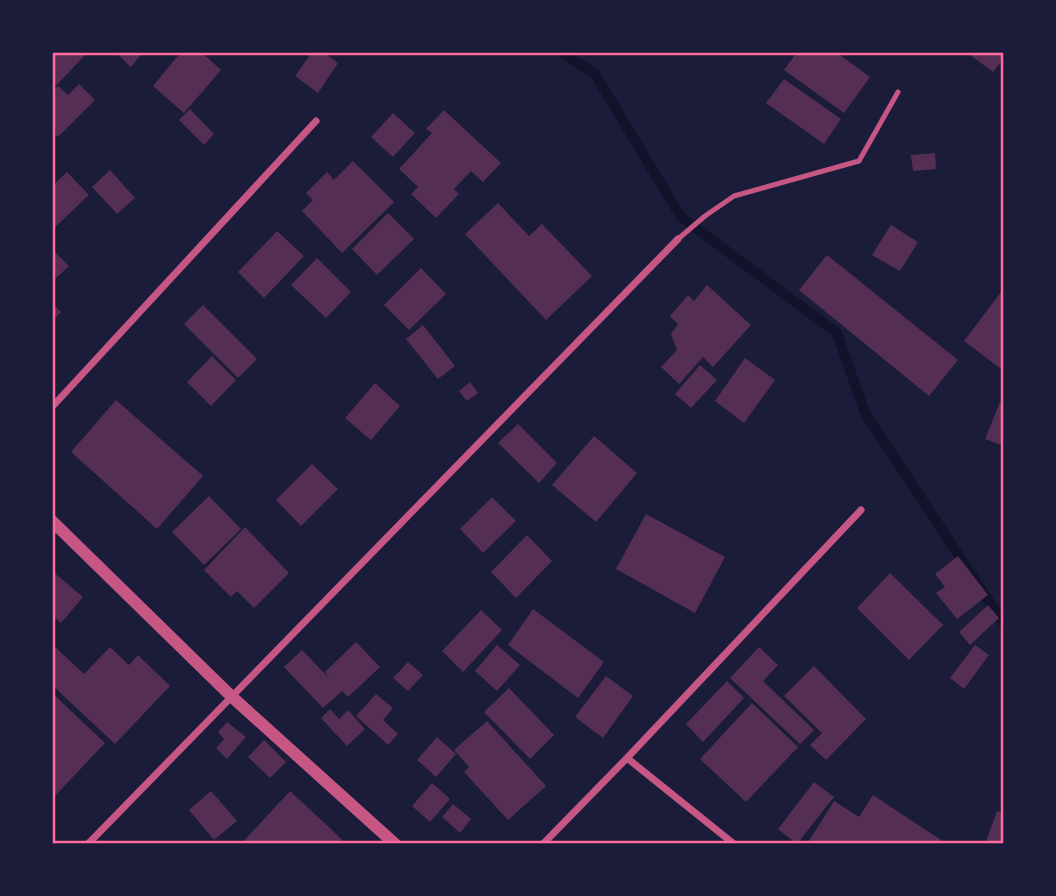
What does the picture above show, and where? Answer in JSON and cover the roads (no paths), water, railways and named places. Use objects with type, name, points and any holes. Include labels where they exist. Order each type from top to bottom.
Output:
[{"type":"street","points":[[52,407],[316,121]]},
{"type":"street","points":[[88,844],[678,239]]},
{"type":"street","points":[[543,844],[861,510]]},
{"type":"street","points":[[52,521],[231,696],[395,844]]},
{"type":"street","points":[[627,758],[734,844]]},
{"type":"lane","points":[[678,239],[734,196],[859,161],[898,92]]},
{"type":"waterway","points":[[561,52],[595,74],[681,217],[837,333],[865,413],[1004,624]]}]
